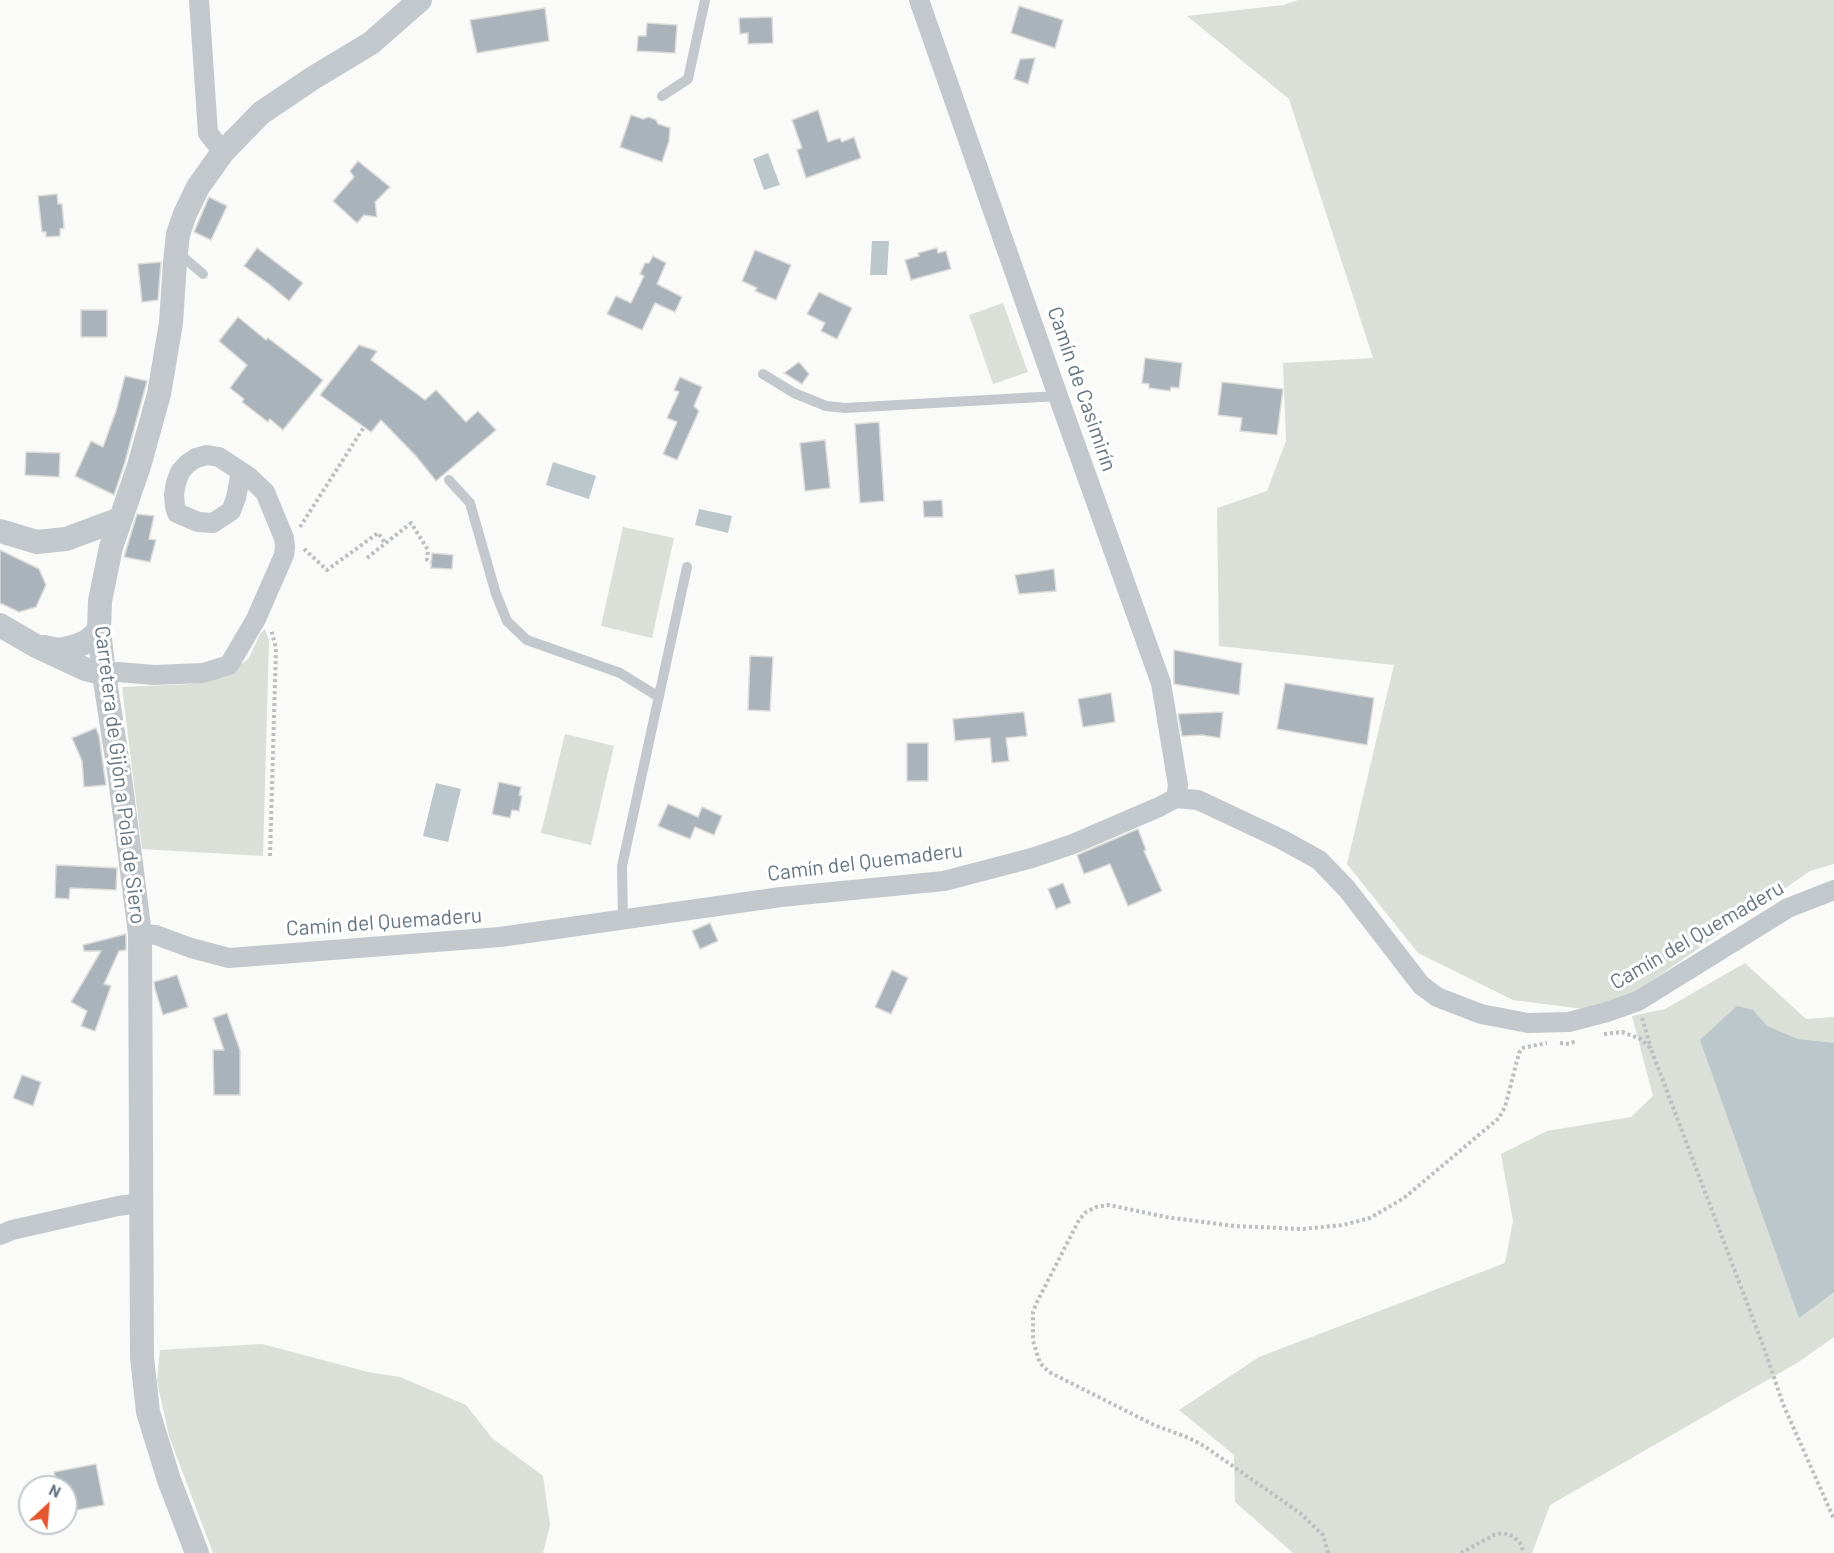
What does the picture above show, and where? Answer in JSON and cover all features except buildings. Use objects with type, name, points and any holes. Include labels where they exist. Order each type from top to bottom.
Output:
[{"type":"street","points":[[199,0],[208,133],[223,152]]},
{"type":"street","name":"Carretera de Gijón a Pola de Siero","points":[[197,1553],[169,1480],[148,1412],[142,1357],[140,934],[104,674],[99,631],[100,601],[111,547],[139,466],[159,393],[171,323],[178,234],[198,187],[223,152],[261,113],[371,43],[420,0]]},
{"type":"street","name":"Camín de Casimirín","points":[[919,0],[1161,683],[1178,785],[1176,798]]},
{"type":"street","points":[[0,625],[36,646],[85,669],[104,674],[118,672],[154,675],[203,673],[229,665],[259,611],[288,545],[265,492],[241,472]]},
{"type":"street","points":[[0,531],[37,542],[66,538],[120,519]]},
{"type":"street","points":[[95,529],[104,536],[111,547]]},
{"type":"street","points":[[36,646],[60,650],[86,642],[99,631]]},
{"type":"street","name":"Camín del Quemaderu","points":[[140,934],[156,935],[191,948],[230,958],[501,937],[781,897],[944,881],[1032,858],[1073,844],[1176,798],[1198,800],[1281,839],[1319,860],[1347,889],[1421,985],[1437,997],[1481,1014],[1528,1023],[1569,1022],[1638,1001],[1788,908],[1834,890]]},
{"type":"street","points":[[0,1235],[12,1230],[141,1203]]},
{"type":"lane","points":[[662,96],[687,79],[705,0]]},
{"type":"lane","points":[[176,251],[203,274]]},
{"type":"lane","points":[[763,374],[794,393],[826,406],[845,408],[1058,396]]},
{"type":"lane","points":[[449,480],[470,503],[496,594],[507,621],[527,640],[620,673],[659,697]]},
{"type":"lane","points":[[623,919],[622,866],[687,567]]},
{"type":"path","points":[[364,427],[288,545],[327,570],[378,533],[385,543]]},
{"type":"path","points":[[367,558],[411,523],[428,550],[426,560],[431,562]]},
{"type":"path","points":[[259,611],[268,621],[276,648],[270,856]]},
{"type":"path","points":[[1638,1001],[1651,1048],[1783,1404],[1834,1519]]},
{"type":"path","points":[[1603,1034],[1622,1032],[1641,1039],[1651,1048]]},
{"type":"path","points":[[1328,1553],[1323,1535],[1300,1513],[1204,1446],[1154,1425],[1049,1372],[1040,1363],[1033,1341],[1033,1312],[1037,1302],[1079,1220],[1086,1212],[1096,1207],[1109,1205],[1234,1226],[1302,1229],[1343,1225],[1370,1218],[1404,1198],[1498,1118],[1504,1107],[1522,1048],[1550,1042],[1569,1044],[1580,1040]]},
{"type":"path","points":[[1461,1553],[1494,1535],[1503,1533],[1513,1536],[1520,1543],[1524,1553]]},
{"type":"shaded area","points":[[1298,0],[1834,0],[1834,864],[1810,871],[1607,1012],[1513,1000],[1418,953],[1347,864],[1394,665],[1219,646],[1217,508],[1267,491],[1286,441],[1283,363],[1373,358],[1289,99],[1187,16],[1283,5]]},
{"type":"shaded area","points":[[768,153],[780,185],[764,190],[753,159]]},
{"type":"shaded area","points":[[872,241],[889,241],[887,275],[870,275]]},
{"type":"shaded area","points":[[1003,303],[1028,372],[993,384],[969,315]]},
{"type":"shaded area","points":[[553,462],[596,476],[589,499],[546,485]]},
{"type":"shaded area","points":[[699,509],[732,516],[728,533],[695,525]]},
{"type":"shaded area","points":[[623,527],[674,538],[652,638],[601,626]]},
{"type":"shaded area","points":[[265,629],[269,640],[263,856],[142,849],[122,687],[191,684],[226,676],[249,658],[260,634]]},
{"type":"shaded area","points":[[565,734],[614,746],[591,845],[541,833]]},
{"type":"shaded area","points":[[436,783],[461,789],[448,842],[423,836]]},
{"type":"shaded area","points":[[1745,963],[1806,1019],[1834,1017],[1834,1337],[1797,1363],[1550,1505],[1532,1553],[1293,1553],[1235,1502],[1234,1455],[1179,1410],[1259,1357],[1505,1263],[1513,1221],[1501,1154],[1547,1131],[1631,1117],[1653,1096],[1632,1016],[1665,1009]]},
{"type":"shaded area","points":[[1737,1006],[1753,1010],[1767,1026],[1798,1039],[1834,1043],[1834,1292],[1799,1318],[1700,1040]]},
{"type":"shaded area","points":[[262,1344],[368,1372],[400,1377],[466,1405],[492,1438],[543,1476],[550,1525],[543,1553],[213,1553],[169,1436],[157,1381],[160,1350]]}]
